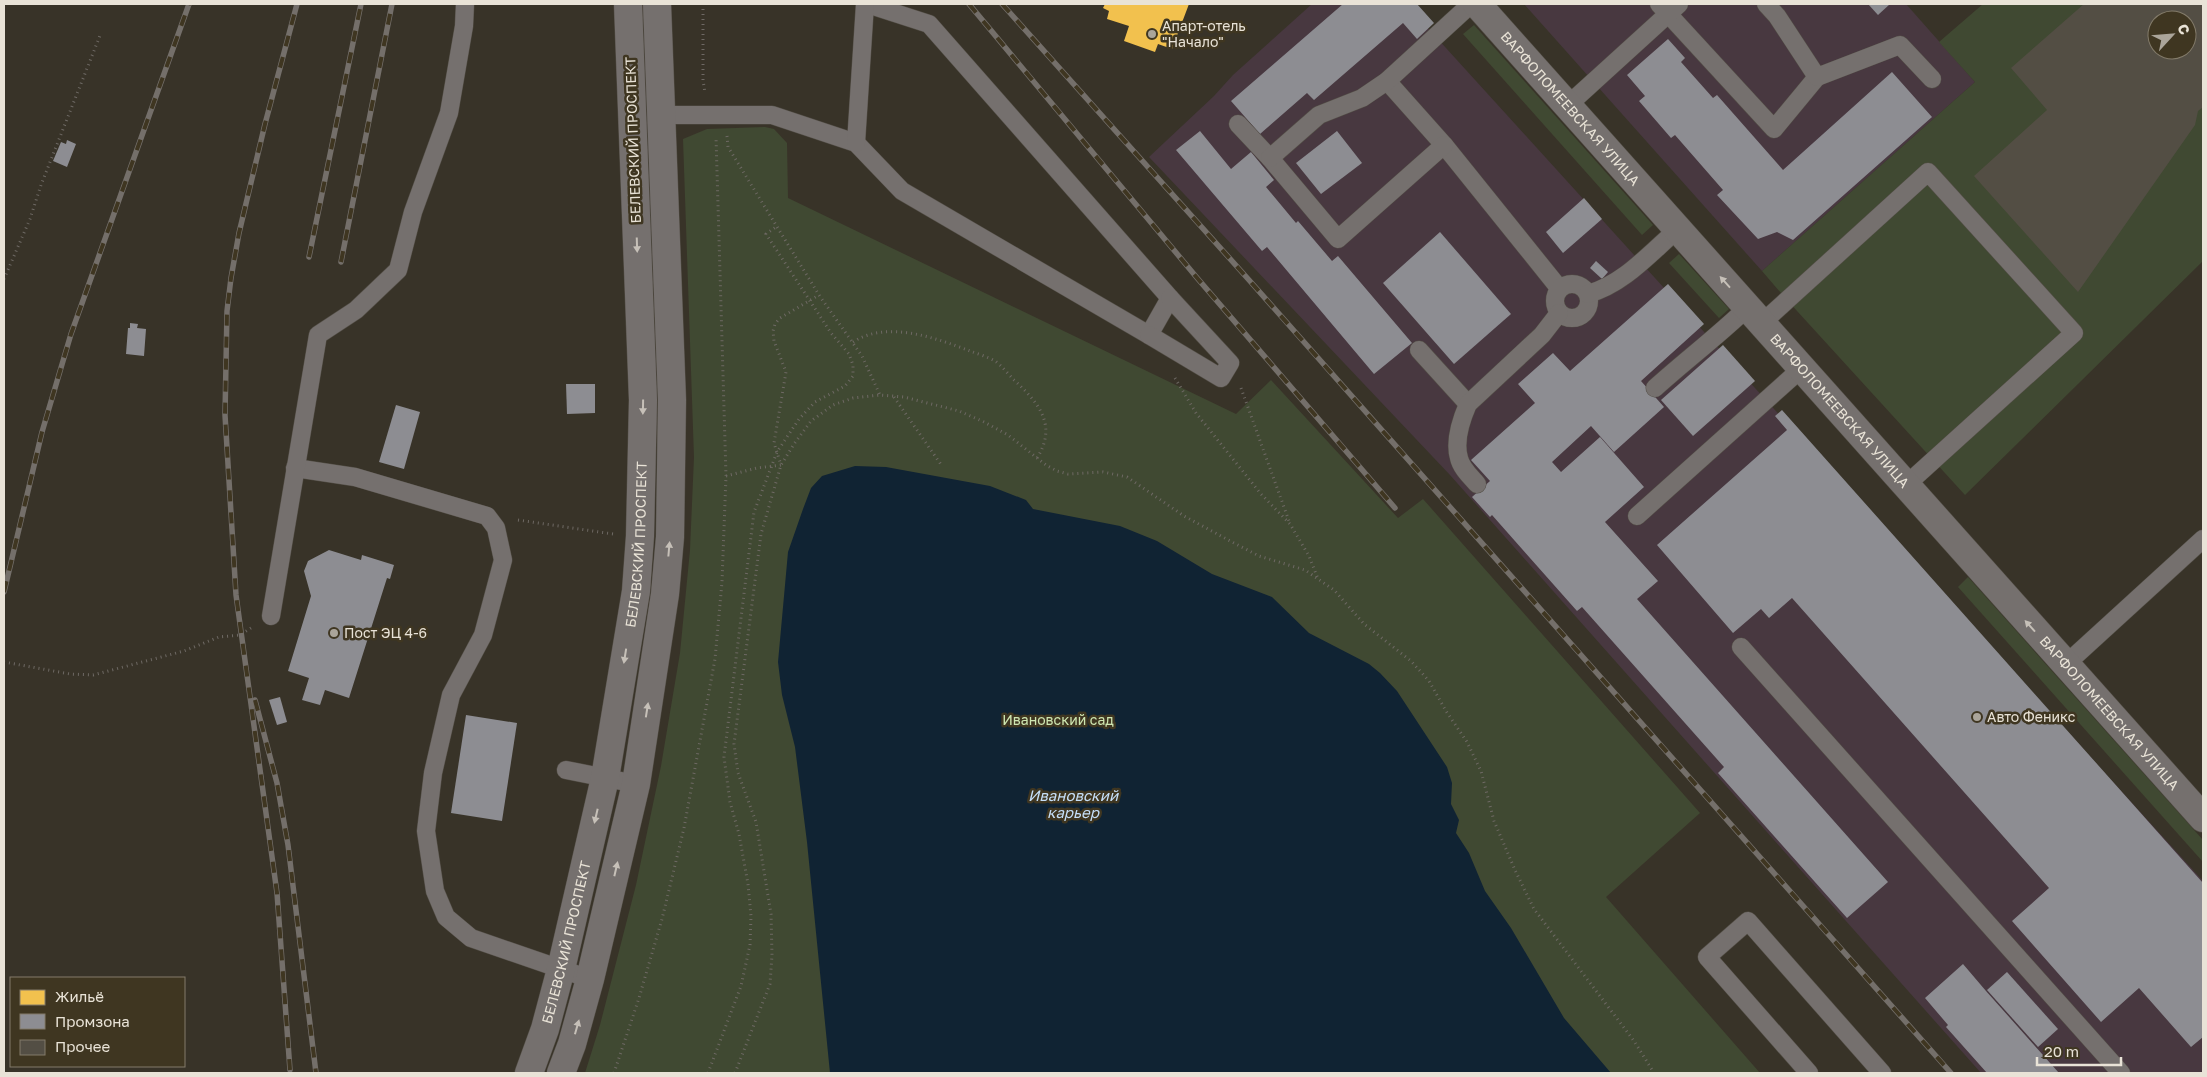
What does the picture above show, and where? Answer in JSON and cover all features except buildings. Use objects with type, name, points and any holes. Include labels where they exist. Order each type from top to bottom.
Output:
[{"type":"street","name":"БЕЛЕВСКИЙ ПРОСПЕКТ","points":[[528,1073],[545,1029],[561,969],[605,778],[636,591],[640,536],[643,400],[628,4]]},
{"type":"street","name":"БЕЛЕВСКИЙ ПРОСПЕКТ","points":[[561,1073],[572,1044],[590,979],[636,784],[665,594],[670,536],[672,400],[657,4]]},
{"type":"street","name":"ВАРФОЛОМЕЕВСКАЯ УЛИЦА","points":[[1477,4],[2065,665],[2199,806]]},
{"type":"lane","points":[[271,616],[318,335],[356,310],[398,270],[412,212],[448,113],[464,26],[465,4]]},
{"type":"lane","points":[[661,115],[772,115],[856,142],[902,191],[1221,378],[1230,363],[1170,298],[929,24],[866,4],[856,142]]},
{"type":"lane","points":[[1270,158],[1319,115],[1362,98],[1387,80],[1471,4]]},
{"type":"lane","points":[[1766,4],[1777,16],[1817,76]]},
{"type":"lane","points":[[1568,105],[1669,7],[1774,129],[1817,76],[1900,45],[1932,78]]},
{"type":"lane","points":[[1387,80],[1444,145],[1559,288]]},
{"type":"lane","points":[[1238,124],[1270,158],[1338,239],[1444,145]]},
{"type":"lane","points":[[1655,388],[1696,351],[1755,315],[1928,172],[2074,333],[1906,485]]},
{"type":"lane","points":[[1588,294],[1604,290],[1617,282],[1678,229]]},
{"type":"lane","points":[[1572,283],[1578,285],[1588,294],[1588,308],[1584,313],[1572,318],[1559,313],[1554,300],[1559,288],[1572,283]]},
{"type":"lane","points":[[1149,335],[1170,298]]},
{"type":"lane","points":[[1477,484],[1459,458],[1458,438],[1461,419],[1468,404],[1542,335],[1559,313]]},
{"type":"lane","points":[[1419,350],[1468,404]]},
{"type":"lane","points":[[1637,516],[1802,368]]},
{"type":"lane","points":[[295,468],[356,477],[488,516],[496,528],[502,560],[483,635],[451,696],[433,773],[426,831],[435,891],[446,917],[471,938],[590,979]]},
{"type":"lane","points":[[2065,665],[2203,539]]},
{"type":"lane","points":[[1741,647],[2121,1073]]},
{"type":"lane","points":[[566,770],[636,784]]},
{"type":"lane","points":[[1810,1073],[1707,957],[1748,921],[1882,1073]]},
{"type":"path","points":[[703,4],[703,80],[705,92],[719,115],[728,147],[818,295],[853,342],[880,395]]},
{"type":"path","points":[[4,279],[30,219],[41,185],[101,33]]},
{"type":"path","points":[[614,1073],[639,998],[662,919],[684,828],[715,658],[722,582],[726,476],[717,148],[719,115]]},
{"type":"path","points":[[708,1073],[741,986],[750,945],[751,916],[748,884],[739,834],[730,802],[724,758],[754,512],[770,466],[777,452],[806,411],[815,402],[845,386],[853,376],[853,366],[849,354],[810,301],[766,234],[776,228]]},
{"type":"path","points":[[781,465],[774,443],[786,372],[774,341],[773,331],[775,324],[780,318],[818,295]]},
{"type":"path","points":[[853,342],[861,336],[903,332],[938,338],[995,361],[1030,393],[1039,406],[1046,436],[1043,449],[1037,458]]},
{"type":"path","points":[[1230,363],[1250,410],[1276,490],[1290,524],[1309,556],[1318,579]]},
{"type":"path","points":[[1172,374],[1196,414],[1261,494],[1290,524]]},
{"type":"path","points":[[735,1073],[770,984],[771,914],[756,822],[738,773],[734,744],[761,534],[781,465],[811,421],[833,405],[853,398],[880,395],[932,403],[959,411],[984,422],[1008,436],[1051,468],[1068,474],[1103,472],[1127,477],[1184,516],[1259,556],[1305,570],[1334,590],[1364,624],[1411,661],[1428,681],[1467,742],[1481,771],[1494,821],[1534,909],[1634,1041],[1654,1073]]},
{"type":"path","points":[[894,396],[942,466]]},
{"type":"path","points":[[726,476],[781,465]]},
{"type":"path","points":[[488,516],[595,533],[640,536]]},
{"type":"path","points":[[4,662],[70,674],[98,674],[184,651],[219,638],[240,635],[271,616]]},
{"type":"shaded area","points":[[1312,4],[1406,4],[2203,881],[2203,1073],[1981,1073],[1450,475],[1149,157],[1214,96],[1233,75]]},
{"type":"shaded area","points":[[1524,4],[1906,4],[1975,82],[1762,271]]},
{"type":"green space","points":[[1983,4],[2203,4],[2203,261],[1965,495],[1762,271],[1975,82],[1939,42]]},
{"type":"green space","points":[[1474,25],[1653,225],[1642,235],[1463,34]]},
{"type":"green space","name":"Ивановский сад","points":[[765,127],[774,129],[787,143],[788,198],[1236,414],[1271,380],[1398,518],[1423,499],[1700,813],[1606,897],[1760,1073],[585,1073],[600,1025],[636,885],[661,766],[680,653],[690,550],[694,457],[683,139],[707,129]]},
{"type":"green space","points":[[1679,254],[1729,309],[1719,318],[1669,263]]},
{"type":"green space","points":[[1968,577],[2203,840],[2203,862],[1958,587]]},
{"type":"water","name":"Ивановский карьер","points":[[855,466],[886,467],[990,486],[1026,500],[1033,509],[1120,526],[1157,541],[1212,574],[1272,597],[1309,633],[1369,664],[1397,691],[1447,767],[1452,783],[1451,804],[1459,820],[1456,833],[1469,853],[1485,891],[1511,928],[1564,1018],[1611,1073],[830,1073],[807,842],[795,747],[782,695],[778,662],[788,552],[811,488],[822,476]]},
{"type":"railway","points":[[4,592],[42,432],[71,334],[189,4]]},
{"type":"railway","points":[[290,1070],[277,893],[236,595],[225,415],[227,311],[231,278],[239,233],[265,124],[297,4]]},
{"type":"railway","points":[[309,257],[361,4]]},
{"type":"railway","points":[[341,262],[392,4]]},
{"type":"railway","points":[[969,4],[1198,279],[1395,508]]},
{"type":"railway","points":[[1002,4],[1951,1073]]},
{"type":"railway","points":[[255,700],[277,783],[288,845],[316,1073]]},
{"type":"place","name":"Апарт-отель \"Начало\"","points":[[1152,34]]},
{"type":"place","name":"Пост ЭЦ 4-6","points":[[334,633]]},
{"type":"place","name":"Авто Феникс","points":[[1977,717]]}]
